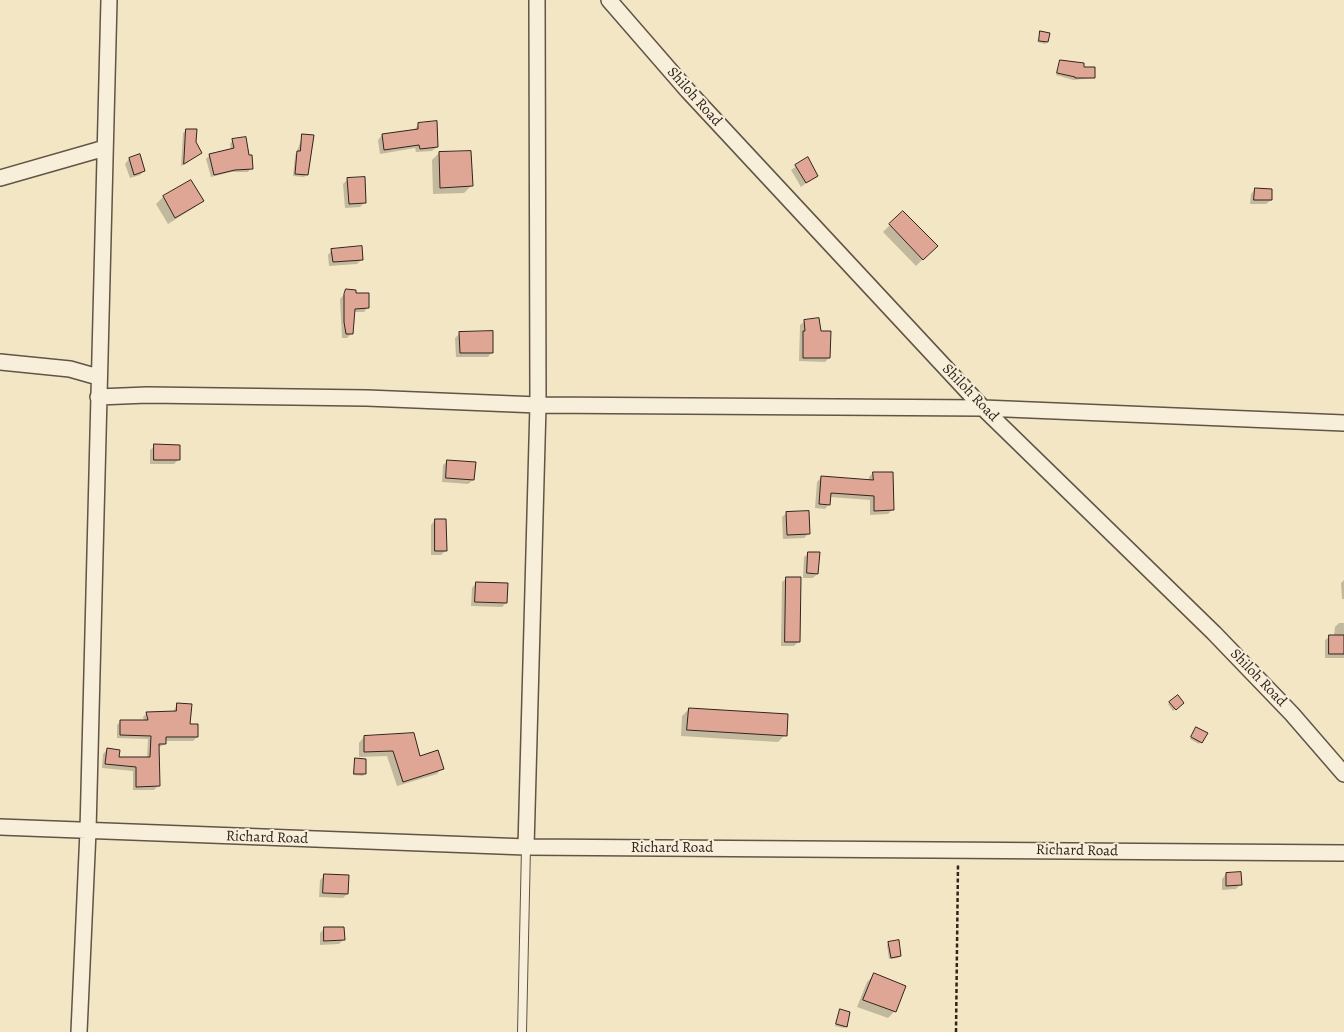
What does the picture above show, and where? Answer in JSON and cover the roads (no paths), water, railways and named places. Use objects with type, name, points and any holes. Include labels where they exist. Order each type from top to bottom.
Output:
[{"type":"street","points":[[80,1032],[88,831],[109,0]]},
{"type":"street","points":[[526,847],[538,405],[537,0]]},
{"type":"street","name":"Shiloh Road","points":[[609,0],[688,91],[983,408],[1214,633],[1292,714],[1344,774]]},
{"type":"street","points":[[0,178],[105,148]]},
{"type":"street","points":[[0,362],[70,369],[98,377]]},
{"type":"street","points":[[98,397],[147,395],[367,398],[538,405],[983,408],[1344,423]]},
{"type":"street","name":"Richard Road","points":[[0,827],[526,847],[1344,853]]},
{"type":"lane","points":[[522,1032],[526,847]]}]
